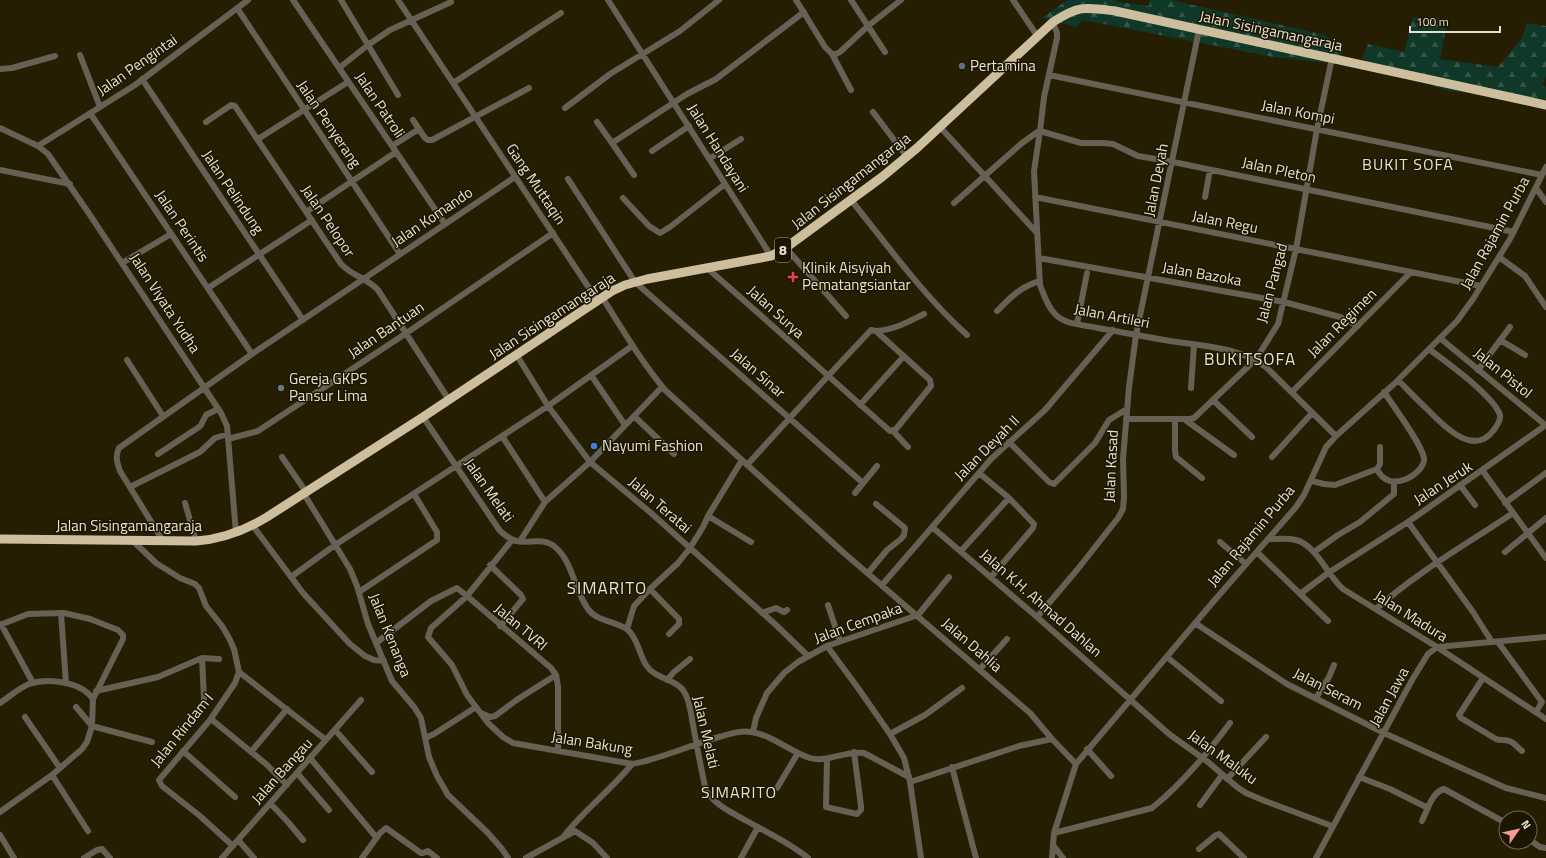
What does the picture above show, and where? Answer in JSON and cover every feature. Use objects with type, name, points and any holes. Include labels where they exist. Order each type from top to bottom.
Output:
[{"type":"highway","name":"Jalan Sisingamangaraja","points":[[0,539],[196,541],[212,540],[253,526],[449,400],[612,291],[635,282],[771,256],[786,248],[907,157],[1053,22],[1075,9],[1092,8],[1115,11],[1541,104]]},
{"type":"street","name":"Jalan Pengintai","points":[[38,146],[142,79],[248,0]]},
{"type":"street","name":"Jalan Patroli","points":[[293,0],[445,224]]},
{"type":"street","points":[[341,0],[398,95]]},
{"type":"street","name":"Gang Muttaqin","points":[[398,0],[553,233],[600,298],[650,372],[662,387],[742,460]]},
{"type":"street","points":[[565,108],[610,74],[689,24],[719,0]]},
{"type":"street","points":[[796,0],[825,47],[832,54],[851,90]]},
{"type":"street","points":[[851,0],[885,52]]},
{"type":"street","points":[[832,54],[840,52],[868,26],[901,0]]},
{"type":"street","points":[[1013,0],[1038,37]]},
{"type":"street","name":"Jalan Handayani","points":[[611,1],[642,54],[771,256]]},
{"type":"street","points":[[339,68],[390,30],[451,2]]},
{"type":"street","name":"Jalan Penyerang","points":[[237,8],[400,254]]},
{"type":"street","points":[[612,143],[686,94],[716,79],[804,12]]},
{"type":"street","points":[[453,83],[562,13]]},
{"type":"street","name":"Jalan Artileri","points":[[1053,22],[1057,33],[1057,38],[1044,97],[1034,171],[1040,281],[1044,297],[1056,315],[1077,324],[1232,351],[1256,359],[1336,436]]},
{"type":"street","name":"Jalan Deyah","points":[[1136,335],[1149,278],[1199,30]]},
{"type":"street","points":[[80,55],[100,107]]},
{"type":"street","points":[[0,69],[12,68],[55,56]]},
{"type":"street","name":"Jalan Pangad","points":[[1126,420],[1194,418],[1256,359],[1278,324],[1296,249],[1317,129],[1332,58]]},
{"type":"street","name":"Jalan Kompi","points":[[1049,75],[1542,174]]},
{"type":"street","name":"Jalan Pelindung","points":[[142,79],[303,320]]},
{"type":"street","points":[[258,139],[348,82]]},
{"type":"street","points":[[413,120],[425,138],[432,140],[529,88]]},
{"type":"street","points":[[1541,104],[1546,110]]},
{"type":"street","name":"Jalan Pelopor","points":[[206,122],[232,105],[236,106],[341,264],[346,270],[371,282],[378,290],[449,400]]},
{"type":"street","points":[[872,112],[907,157]]},
{"type":"street","name":"Jalan Perintis","points":[[90,113],[252,354]]},
{"type":"street","points":[[597,122],[634,175]]},
{"type":"street","points":[[652,151],[688,126]]},
{"type":"street","points":[[940,127],[1038,233]]},
{"type":"street","name":"Jalan Viyata Yudha","points":[[0,128],[38,146],[48,154],[70,184],[218,409],[227,426],[236,533]]},
{"type":"street","points":[[392,146],[419,129]]},
{"type":"street","points":[[954,203],[1022,143],[1040,131]]},
{"type":"street","name":"Jalan Pleton","points":[[1040,131],[1081,143],[1113,144],[1138,156],[1514,232]]},
{"type":"street","points":[[709,159],[741,139]]},
{"type":"street","points":[[306,212],[396,152]]},
{"type":"street","name":"Jalan Rajamin Purba","points":[[1076,764],[1195,623],[1296,507],[1312,481],[1326,447],[1336,436],[1398,380],[1457,321],[1481,286],[1514,232],[1546,167]]},
{"type":"street","points":[[0,170],[70,184]]},
{"type":"street","points":[[1205,197],[1210,170]]},
{"type":"street","name":"Jalan Komando","points":[[364,278],[516,176]]},
{"type":"street","name":"Jalan Sinar","points":[[568,179],[635,282],[863,483]]},
{"type":"street","points":[[623,198],[649,226],[660,233],[670,227],[725,184]]},
{"type":"street","points":[[1536,188],[1546,202]]},
{"type":"street","name":"Jalan Regu","points":[[1035,197],[1481,286]]},
{"type":"street","points":[[851,200],[920,286],[967,335]]},
{"type":"street","points":[[208,288],[312,220]]},
{"type":"street","name":"Jalan Bantuan","points":[[130,487],[200,452],[215,438],[258,431],[405,334],[553,233]]},
{"type":"street","points":[[122,263],[171,234]]},
{"type":"street","points":[[786,248],[846,316]]},
{"type":"street","points":[[1499,257],[1525,276],[1546,307]]},
{"type":"street","name":"Jalan Bazoka","points":[[1039,258],[1284,302],[1340,317],[1358,326]]},
{"type":"street","name":"Jalan Surya","points":[[708,268],[860,405],[890,431],[893,431],[908,447]]},
{"type":"street","name":"Jalan Regimen","points":[[1292,392],[1411,272]]},
{"type":"street","points":[[1077,324],[1087,273]]},
{"type":"street","points":[[163,541],[117,463],[116,454],[119,448],[204,387],[364,278]]},
{"type":"street","points":[[997,311],[1017,292],[1032,283],[1040,281]]},
{"type":"street","points":[[747,465],[871,330],[888,330],[899,327],[924,314]]},
{"type":"street","points":[[1478,370],[1510,327]]},
{"type":"street","name":"Jalan Deyah II","points":[[882,585],[990,458],[1045,410],[1113,330]]},
{"type":"street","points":[[876,331],[930,380],[931,386],[893,431]]},
{"type":"street","name":"Jalan Kasad","points":[[1037,616],[1077,570],[1118,518],[1122,509],[1124,497],[1123,459],[1126,420],[1136,335]]},
{"type":"street","name":"Jalan Pistol","points":[[1440,338],[1544,425],[1482,470]]},
{"type":"street","points":[[1500,340],[1525,355]]},
{"type":"street","points":[[1191,388],[1194,345]]},
{"type":"street","points":[[291,577],[335,545],[548,406],[632,346]]},
{"type":"street","points":[[1398,380],[1447,429],[1460,438],[1474,441],[1481,440],[1492,433],[1500,418],[1500,415],[1493,404],[1474,385],[1429,349]]},
{"type":"street","name":"Jalan Teratai","points":[[516,354],[548,406],[590,462],[651,513],[808,656]]},
{"type":"street","points":[[860,405],[904,356]]},
{"type":"street","points":[[127,360],[163,416]]},
{"type":"street","points":[[591,375],[625,425]]},
{"type":"street","points":[[520,541],[545,502],[590,462],[662,387]]},
{"type":"street","points":[[1377,468],[1379,474],[1383,478],[1394,483],[1414,475],[1423,464],[1424,459],[1416,440],[1384,392]]},
{"type":"street","points":[[1212,400],[1252,437]]},
{"type":"street","points":[[158,454],[201,425],[206,415],[218,409]]},
{"type":"street","points":[[1009,442],[1049,482],[1054,484],[1095,443],[1109,420],[1127,409]]},
{"type":"street","points":[[1272,457],[1312,412]]},
{"type":"street","points":[[634,416],[674,454]]},
{"type":"street","name":"Jalan Melati","points":[[423,417],[500,531],[512,540],[541,540],[548,542],[555,547],[565,558],[577,590],[589,611],[609,623],[627,629],[638,645],[646,665],[652,672],[674,683],[683,690],[686,697],[706,791],[712,798],[720,805],[758,827],[800,855],[808,858]]},
{"type":"street","points":[[1175,419],[1176,457],[1202,478]]},
{"type":"street","points":[[1184,419],[1234,455]]},
{"type":"street","points":[[502,436],[545,502]]},
{"type":"street","points":[[1312,481],[1335,485],[1377,468],[1380,464],[1380,447]]},
{"type":"street","name":"Jalan Kenanga","points":[[282,457],[350,569],[359,592],[368,624],[392,681],[414,707],[420,718],[429,757],[437,776],[448,795],[488,833],[508,858]]},
{"type":"street","points":[[627,629],[634,606],[678,563],[690,548],[742,460]]},
{"type":"street","name":"Jalan Dahlia","points":[[742,460],[844,554],[918,615],[1030,713],[1076,764]]},
{"type":"street","points":[[855,493],[877,466]]},
{"type":"street","name":"Jalan Jeruk","points":[[1300,594],[1328,573],[1408,522],[1482,470],[1546,558]]},
{"type":"street","points":[[978,472],[1009,498],[1034,526],[991,577]]},
{"type":"street","points":[[1505,503],[1546,473]]},
{"type":"street","points":[[1314,552],[1360,522],[1394,494],[1394,483]]},
{"type":"street","points":[[1460,485],[1475,504]]},
{"type":"street","points":[[359,592],[437,540],[437,532],[414,494]]},
{"type":"street","points":[[961,551],[1009,498]]},
{"type":"street","points":[[185,503],[196,541]]},
{"type":"street","points":[[868,573],[887,550],[901,539],[904,535],[905,528],[876,504]]},
{"type":"street","points":[[1376,609],[1387,599],[1437,563],[1513,513]]},
{"type":"street","points":[[708,516],[751,542]]},
{"type":"street","points":[[1505,552],[1546,518]]},
{"type":"street","points":[[1408,522],[1495,642],[1542,702],[1536,712]]},
{"type":"street","points":[[253,526],[306,596],[354,648],[370,659],[384,661]]},
{"type":"street","name":"Jalan K.H. Ahmad Dahlan","points":[[932,527],[1132,699]]},
{"type":"street","name":"Jalan Madura","points":[[1268,539],[1295,540],[1305,543],[1314,552],[1334,582],[1342,589],[1437,647],[1546,719]]},
{"type":"street","points":[[134,540],[156,563],[180,578],[195,584],[199,588],[206,606],[222,626],[229,638],[234,649],[240,672],[326,740]]},
{"type":"street","points":[[376,643],[425,605],[448,592],[457,588],[467,596],[490,565],[512,540]]},
{"type":"street","points":[[1220,542],[1246,564]]},
{"type":"street","points":[[1256,552],[1328,621]]},
{"type":"street","points":[[490,565],[523,599],[500,626]]},
{"type":"street","points":[[918,615],[949,577]]},
{"type":"street","points":[[650,589],[679,619],[679,624],[669,634]]},
{"type":"street","name":"Jalan TVRI","points":[[467,596],[500,626],[551,668],[556,675]]},
{"type":"street","name":"Jalan Bakung","points":[[467,596],[431,628],[428,636],[452,664],[467,695],[488,723],[503,737],[513,743],[632,764],[642,762],[696,743],[739,731],[753,732]]},
{"type":"street","points":[[828,605],[840,641]]},
{"type":"street","points":[[762,613],[776,608],[784,612],[787,610]]},
{"type":"street","points":[[61,613],[66,683]]},
{"type":"street","points":[[0,812],[52,775],[82,749],[92,726],[93,699],[123,639],[123,635],[118,630],[90,619],[61,613],[28,614],[1,625],[33,683]]},
{"type":"street","name":"Jalan Cempaka","points":[[753,732],[756,718],[767,693],[784,673],[808,656],[827,646],[918,615]]},
{"type":"street","name":"Jalan Seram","points":[[1195,623],[1288,684],[1384,732],[1506,788],[1546,798]]},
{"type":"street","points":[[1437,647],[1546,637]]},
{"type":"street","points":[[980,669],[1007,639]]},
{"type":"street","points":[[827,646],[890,734],[904,758],[910,779],[921,858]]},
{"type":"street","name":"Jalan Jawa","points":[[1316,858],[1332,826],[1428,654],[1437,647]]},
{"type":"street","points":[[1167,657],[1221,701]]},
{"type":"street","points":[[96,691],[158,677],[202,658],[219,659]]},
{"type":"street","points":[[202,658],[204,699]]},
{"type":"street","points":[[667,680],[690,659]]},
{"type":"street","points":[[1316,698],[1334,665]]},
{"type":"street","name":"Jalan Rindam I","points":[[233,846],[160,783],[161,777],[211,719],[235,683],[240,672]]},
{"type":"street","points":[[481,713],[490,717],[495,716],[518,699],[556,675],[558,686],[558,751]]},
{"type":"street","points":[[1483,678],[1459,715],[1461,718],[1496,739],[1501,741],[1508,740],[1522,752]]},
{"type":"street","points":[[0,693],[2,701],[27,685],[33,683],[57,682],[66,683],[85,692],[93,699]]},
{"type":"street","points":[[890,734],[926,715],[962,688]]},
{"type":"street","name":"Jalan Maluku","points":[[1132,699],[1169,734],[1246,793],[1332,826]]},
{"type":"street","name":"Jalan Bangau","points":[[222,858],[361,700]]},
{"type":"street","points":[[76,706],[92,726],[152,742]]},
{"type":"street","points":[[425,738],[434,734],[476,707]]},
{"type":"street","points":[[251,752],[287,710]]},
{"type":"street","points":[[25,717],[60,768]]},
{"type":"street","points":[[211,719],[251,752],[287,785]]},
{"type":"street","points":[[1054,833],[1152,808],[1203,759],[1230,723]]},
{"type":"street","points":[[335,730],[372,772]]},
{"type":"street","points":[[753,732],[785,744],[798,753],[810,758],[827,759],[854,752],[864,753],[910,779],[1019,746],[1052,739]]},
{"type":"street","points":[[1200,805],[1225,777],[1266,738]]},
{"type":"street","points":[[1087,750],[1111,776]]},
{"type":"street","points":[[183,751],[235,797]]},
{"type":"street","points":[[827,759],[826,806],[857,814],[861,808],[854,752]]},
{"type":"street","points":[[777,788],[798,753]]},
{"type":"street","points":[[310,758],[376,837]]},
{"type":"street","points":[[564,836],[572,825],[624,774],[632,764]]},
{"type":"street","points":[[1052,858],[1054,833],[1076,764]]},
{"type":"street","points":[[952,767],[976,858]]},
{"type":"street","points":[[297,773],[329,810]]},
{"type":"street","points":[[52,775],[88,831]]},
{"type":"street","points":[[1360,777],[1390,789],[1428,808]]},
{"type":"street","points":[[1422,821],[1432,800],[1439,791],[1444,789],[1498,819]]},
{"type":"street","points":[[270,803],[303,840]]},
{"type":"street","points":[[741,858],[758,827]]},
{"type":"street","points":[[362,858],[376,837],[383,829],[386,828],[421,852],[428,851],[437,858]]},
{"type":"street","points":[[526,858],[575,831],[593,843],[607,858]]},
{"type":"street","points":[[1199,849],[1219,834],[1244,858]]},
{"type":"street","points":[[0,835],[14,858]]},
{"type":"street","points":[[238,840],[254,858]]},
{"type":"street","points":[[1053,845],[1062,858]]},
{"type":"street","points":[[84,858],[97,850],[102,849],[110,858]]},
{"type":"green space","points":[[1067,0],[1115,0],[1119,2],[1149,6],[1150,0],[1171,0],[1325,35],[1343,51],[1340,64],[1273,57],[1083,20],[1076,27],[1042,18]]},
{"type":"green space","points":[[1413,17],[1448,18],[1440,59],[1498,67],[1522,38],[1527,23],[1546,26],[1546,76],[1542,86],[1546,87],[1546,99],[1448,91],[1362,59],[1368,44],[1404,52]]},
{"type":"place","name":"Pertamina","points":[[962,66]]},
{"type":"place","name":"Klinik Aisyiyah Pematangsiantar","points":[[793,277]]},
{"type":"place","name":"Gereja GKPS Pansur Lima","points":[[281,388]]},
{"type":"place","name":"Nayumi Fashion","points":[[594,446]]},
{"type":"district","name":"BUKIT SOFA","points":[[1408,164]]},
{"type":"district","name":"BUKITSOFA","points":[[1250,359]]},
{"type":"district","name":"SIMARITO","points":[[607,588]]},
{"type":"district","name":"SIMARITO","points":[[739,792]]}]
